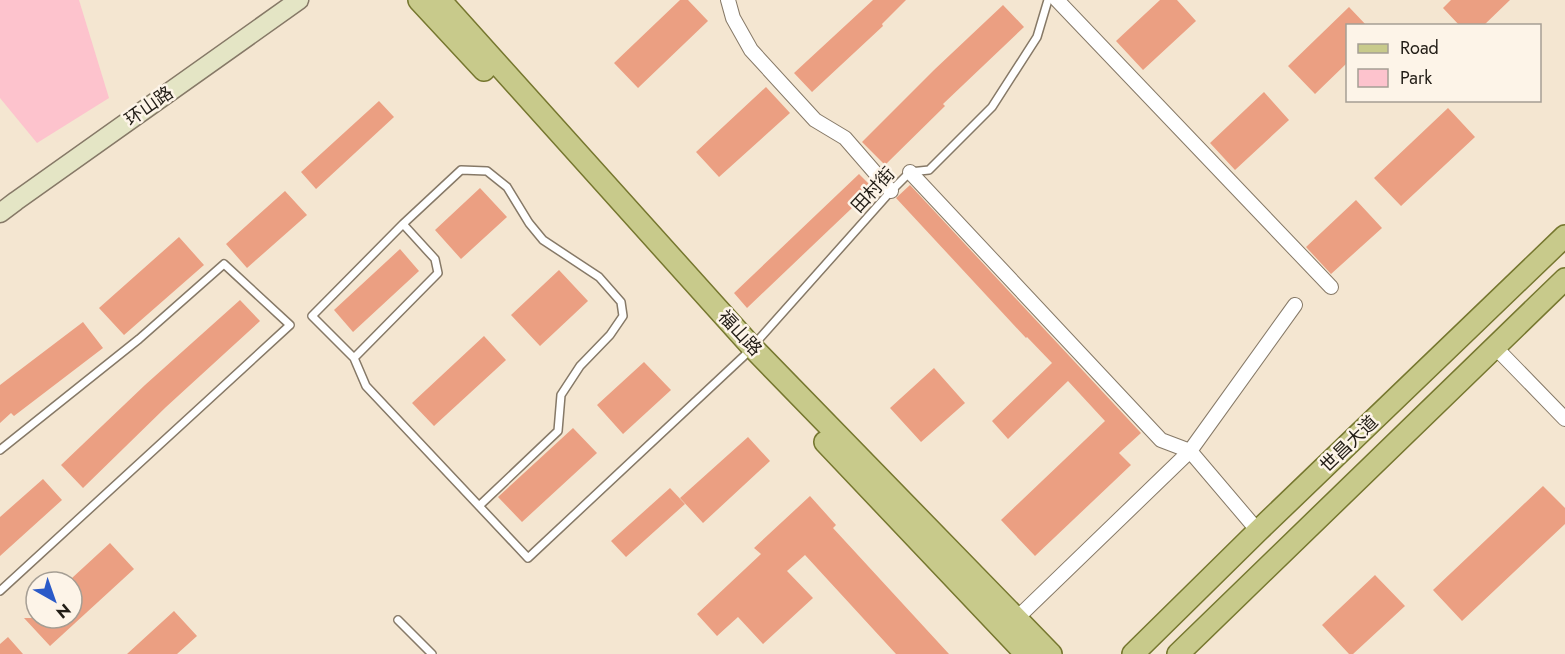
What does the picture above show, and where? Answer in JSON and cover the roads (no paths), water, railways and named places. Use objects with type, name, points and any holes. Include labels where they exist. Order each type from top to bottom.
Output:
[{"type":"main road","name":"环山路","points":[[0,213],[298,0]]},
{"type":"main road","points":[[419,0],[748,352],[1010,624],[1052,654]]},
{"type":"main road","name":"福山路","points":[[440,0],[748,352]]},
{"type":"main road","name":"世昌大道","points":[[1133,654],[1565,236]]},
{"type":"main road","name":"世昌大道","points":[[1178,654],[1565,279]]},
{"type":"main road","points":[[1010,624],[1026,654]]},
{"type":"street","points":[[728,0],[733,18],[751,50],[814,120],[845,138],[891,191]]},
{"type":"street","points":[[1057,0],[1331,287]]},
{"type":"street","points":[[910,172],[1161,440],[1190,452],[1258,531]]},
{"type":"street","points":[[1010,624],[1190,452],[1295,305]]},
{"type":"street","points":[[1495,347],[1565,419]]},
{"type":"lane","name":"田村街","points":[[479,506],[528,558],[748,352],[910,172],[929,170],[992,107],[1037,37],[1048,0]]},
{"type":"lane","points":[[461,170],[488,171],[507,187],[529,223],[543,240],[599,278],[621,302],[623,316],[610,335],[580,366],[561,395],[558,431],[479,506],[366,386],[354,358],[312,316],[403,224],[461,170]]},
{"type":"lane","points":[[354,358],[438,273],[435,259],[403,224]]},
{"type":"lane","points":[[0,450],[139,339],[224,264],[290,325],[0,591]]},
{"type":"lane","points":[[398,620],[432,654]]}]
